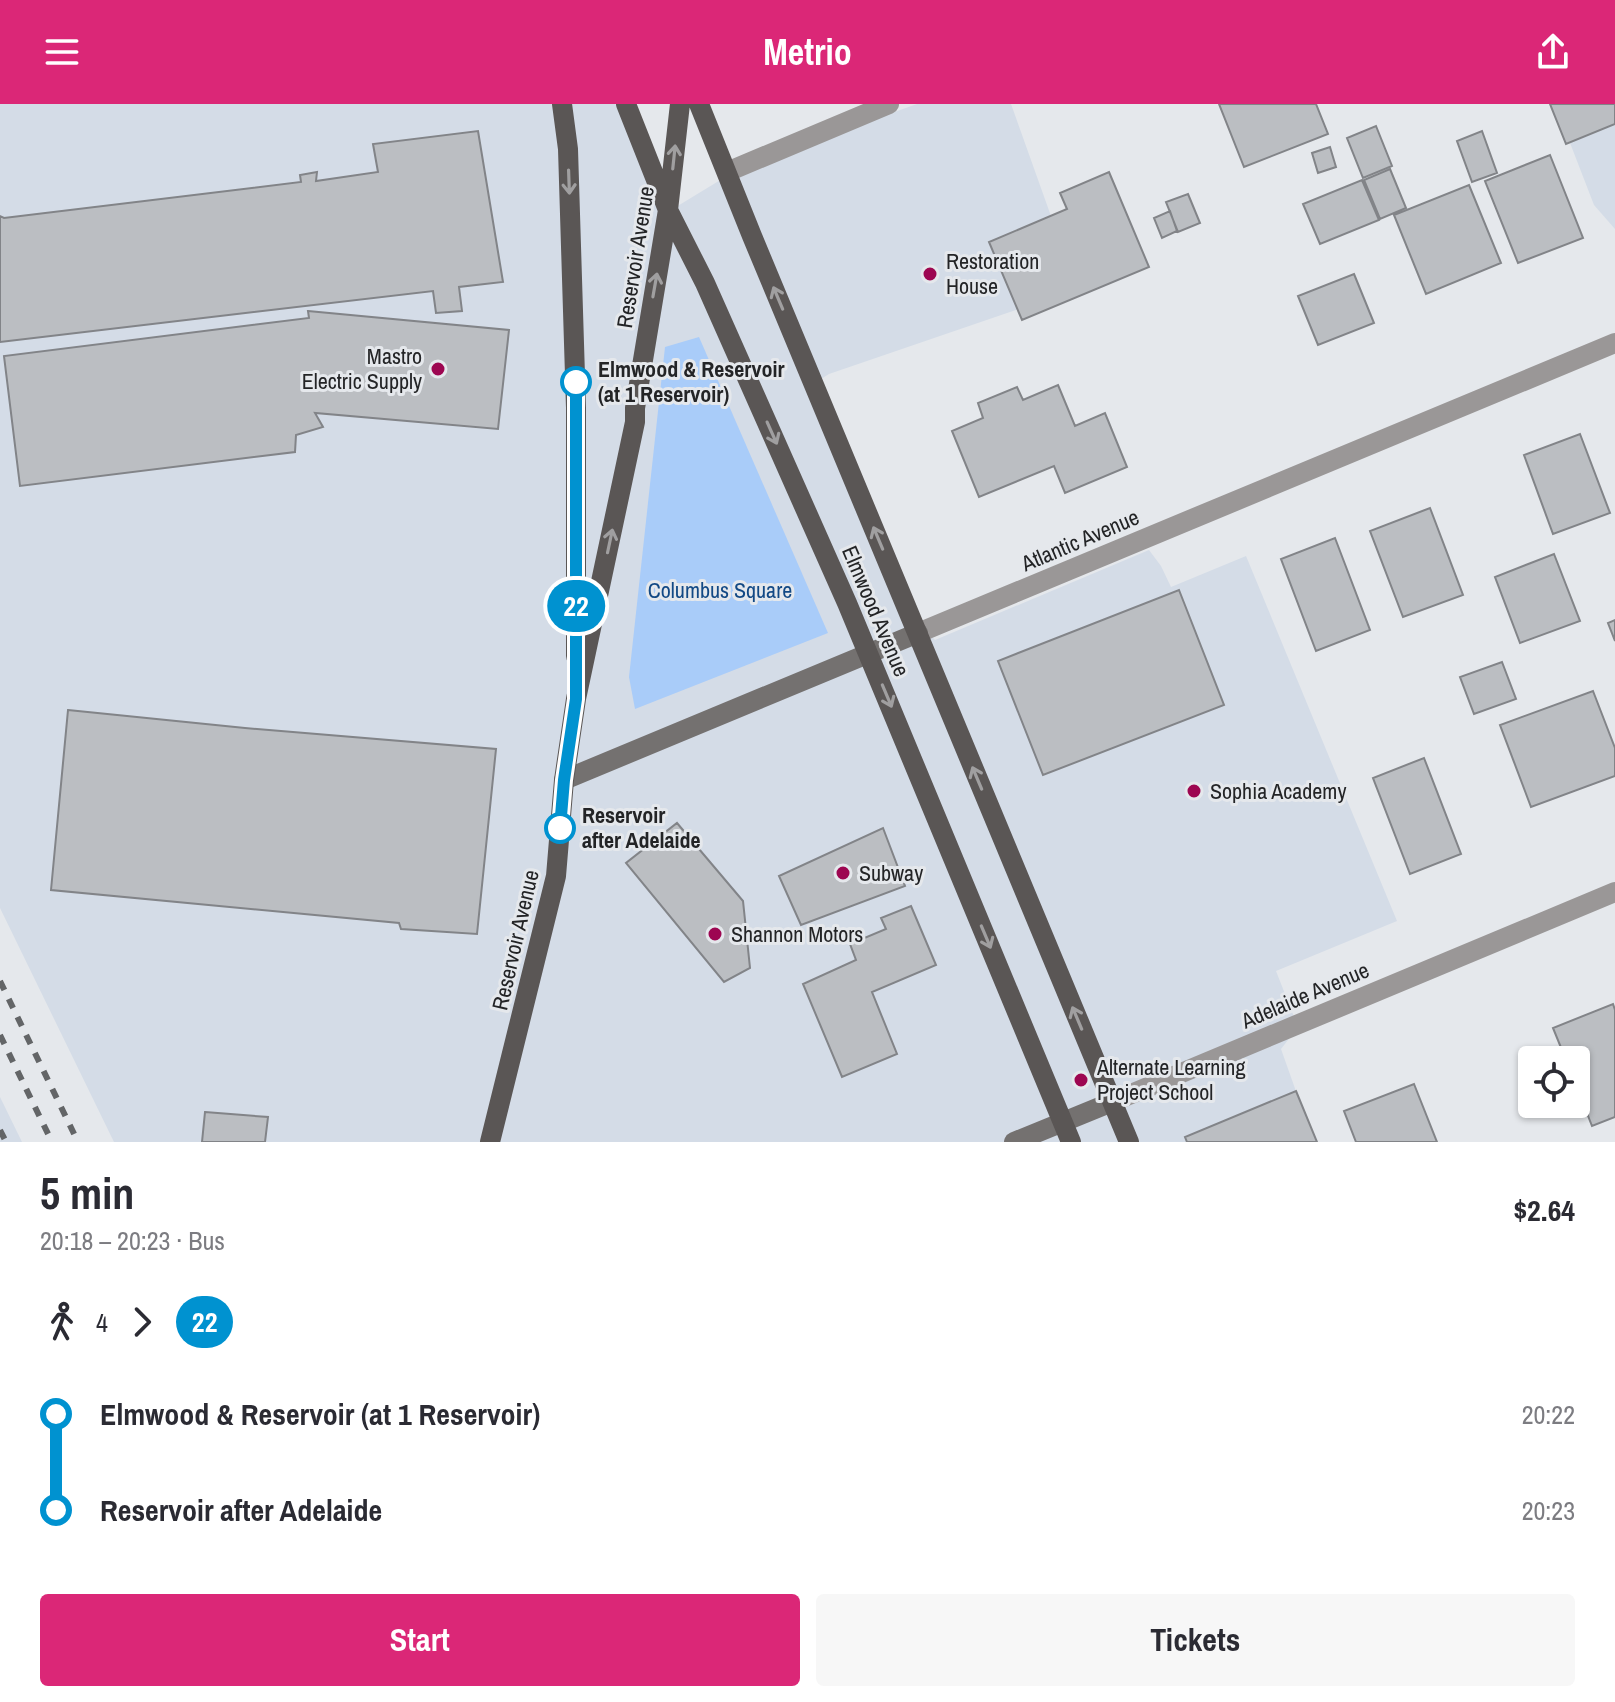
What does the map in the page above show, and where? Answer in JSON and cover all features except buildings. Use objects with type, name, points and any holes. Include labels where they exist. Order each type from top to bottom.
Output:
[{"type":"main road","name":"Reservoir Avenue","points":[[562,104],[568,149],[576,408],[576,699]]},
{"type":"main road","name":"Elmwood Avenue","points":[[626,104],[668,210],[705,283],[869,654],[1071,1142]]},
{"type":"main road","name":"Reservoir Avenue","points":[[490,1142],[556,876],[564,780],[576,699],[635,422],[668,210],[680,104]]},
{"type":"main road","name":"Elmwood Avenue","points":[[699,104],[1129,1142]]},
{"type":"street","points":[[727,172],[889,104]]},
{"type":"street","name":"Atlantic Avenue","points":[[564,780],[1615,343]]},
{"type":"street","name":"Adelaide Avenue","points":[[1014,1142],[1615,892]]},
{"type":"shaded area","points":[[0,104],[629,104],[676,207],[745,165],[917,104],[1011,104],[1077,289],[821,379],[919,624],[935,640],[1149,550],[1171,587],[1246,556],[1397,921],[1276,971],[1298,1027],[1281,1049],[1314,1142],[114,1142],[0,908]]},
{"type":"shaded area","points":[[1555,104],[1615,104],[1615,229],[1594,205]]},
{"type":"shaded area","points":[[0,1097],[22,1142],[0,1142]]},
{"type":"green space","name":"Columbus Square","points":[[699,337],[828,633],[635,709],[629,677],[665,347]]},
{"type":"railway","points":[[0,981],[78,1142]]},
{"type":"railway","points":[[0,1035],[52,1142]]},
{"type":"railway","points":[[0,1130],[6,1142]]},
{"type":"bus line","name":"22","points":[[560,828],[576,699],[576,382]]},
{"type":"place","name":"Restoration House","points":[[930,274]]},
{"type":"place","name":"Mastro Electric Supply","points":[[438,369]]},
{"type":"place","name":"Elmwood & Reservoir (at 1 Reservoir)","points":[[576,382]]},
{"type":"place","name":"Sophia Academy","points":[[1194,791]]},
{"type":"place","name":"Reservoir after Adelaide","points":[[560,828]]},
{"type":"place","name":"Subway","points":[[843,873]]},
{"type":"place","name":"Shannon Motors","points":[[715,934]]},
{"type":"place","name":"Alternate Learning Project School","points":[[1081,1080]]}]
